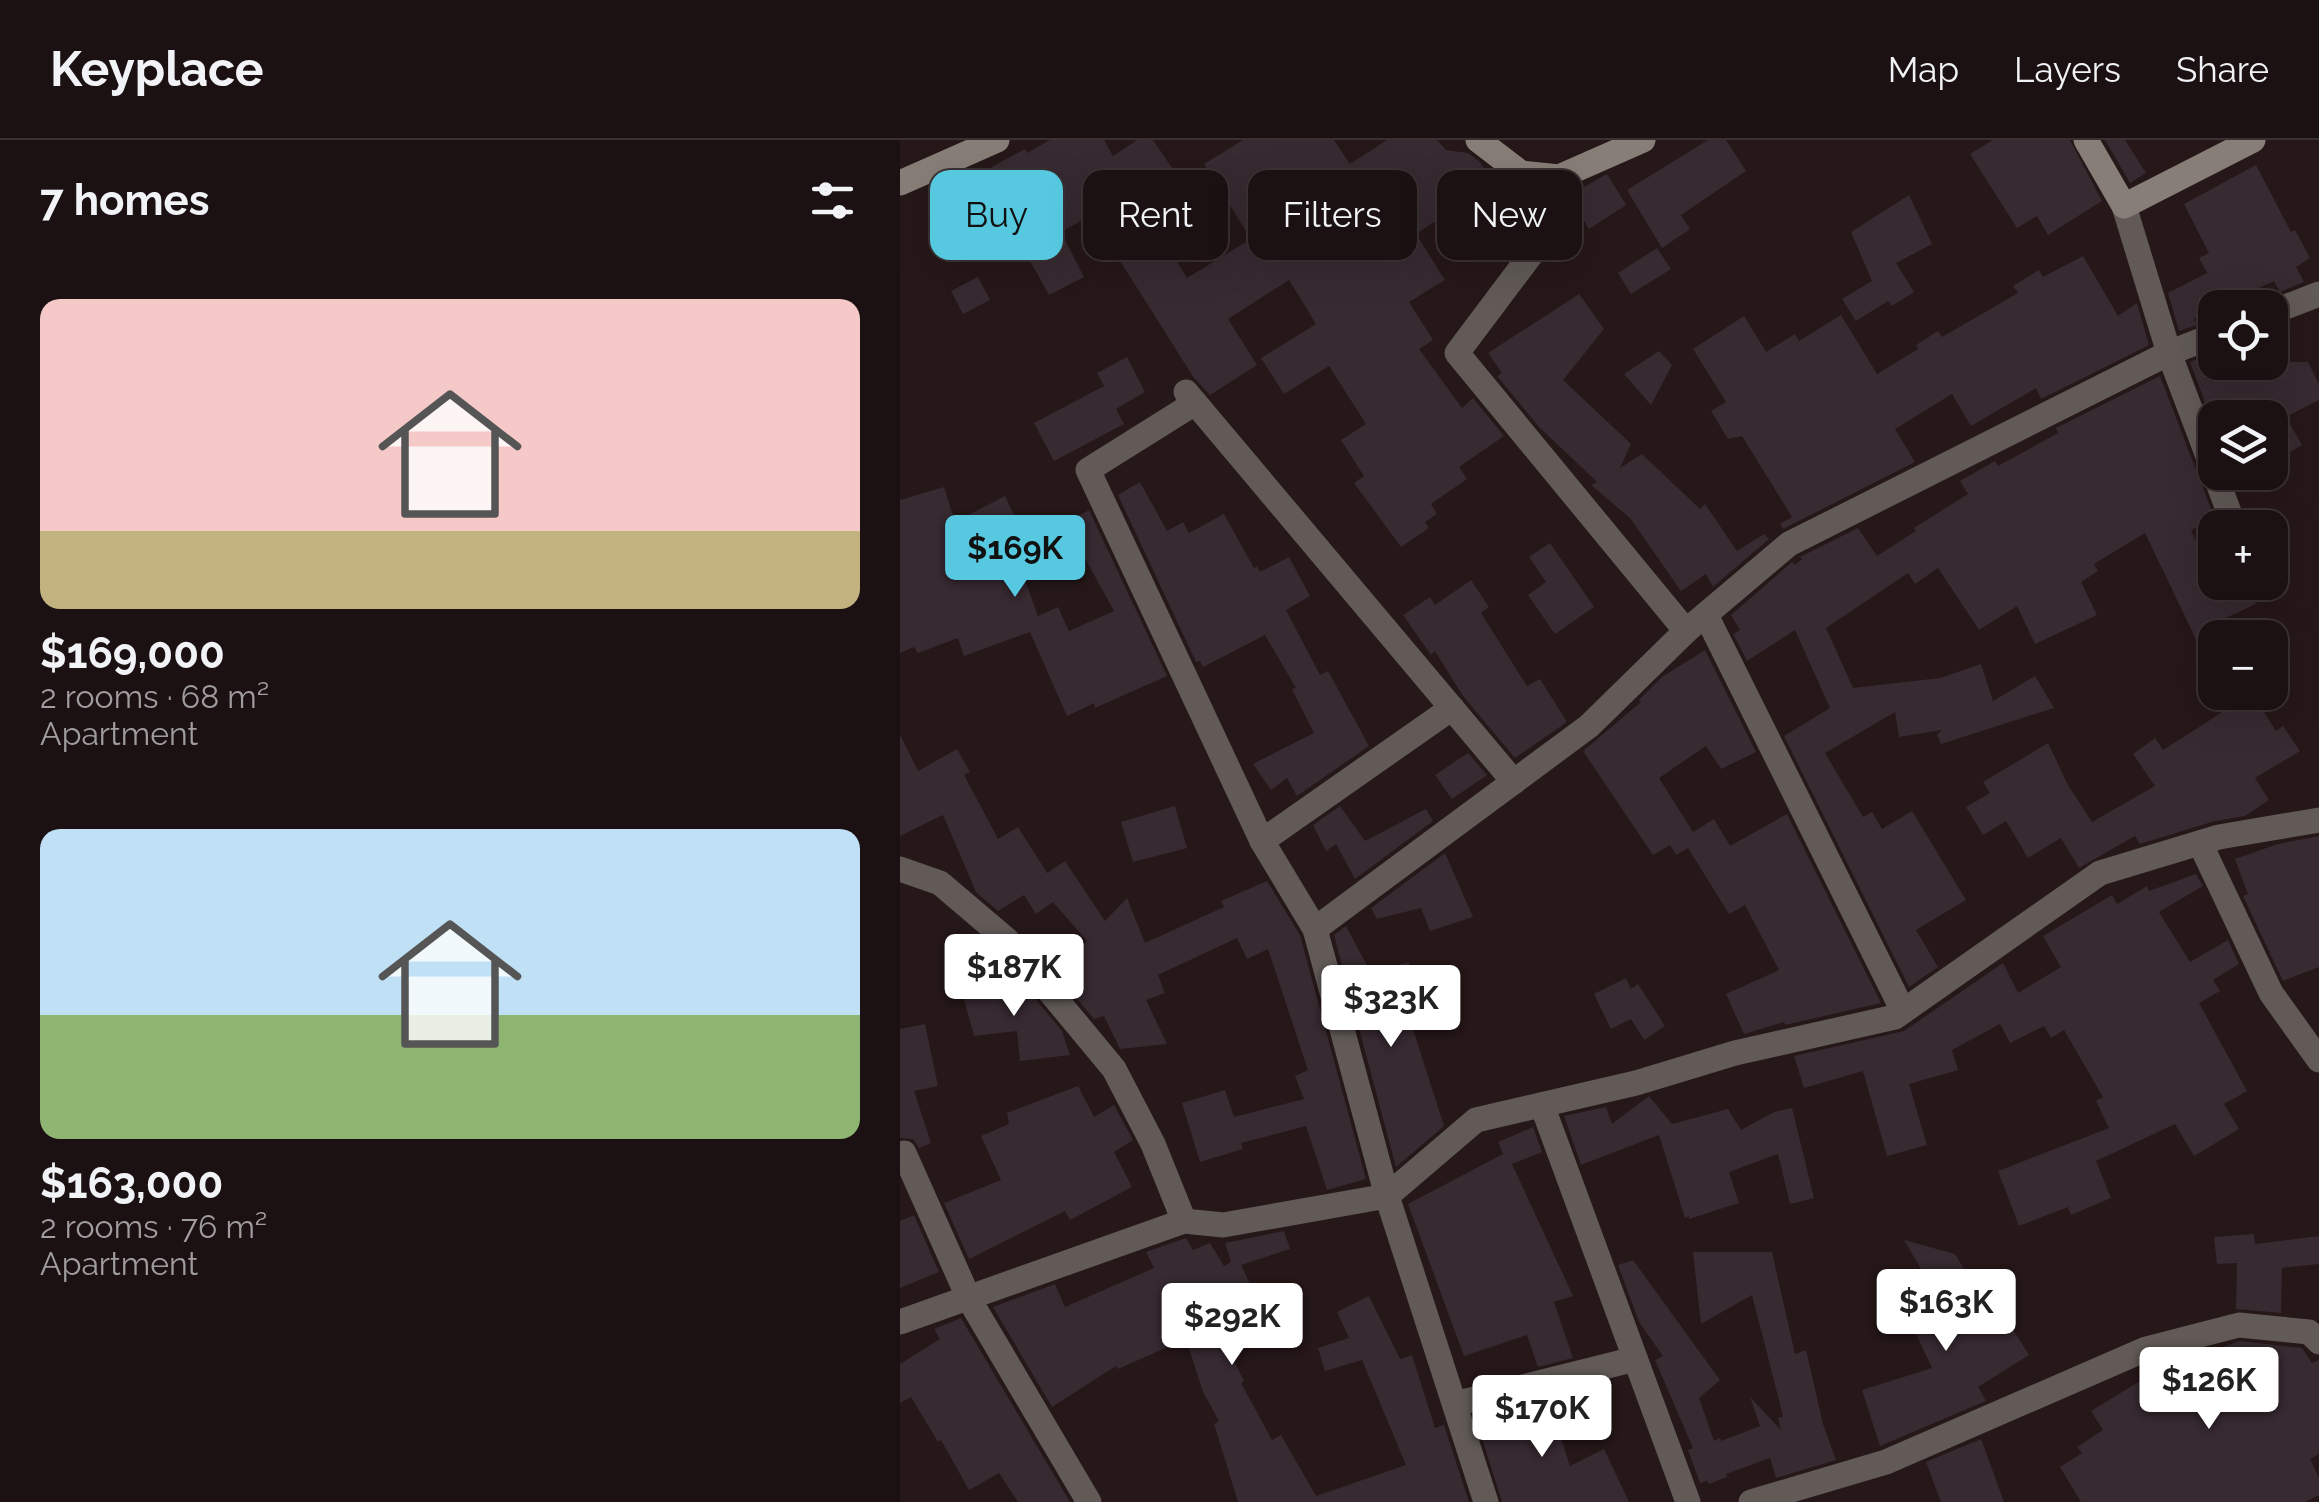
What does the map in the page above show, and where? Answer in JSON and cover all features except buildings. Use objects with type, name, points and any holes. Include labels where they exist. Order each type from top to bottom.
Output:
[{"type":"street","points":[[900,183],[998,140]]},
{"type":"street","points":[[1478,140],[1516,170]]},
{"type":"street","points":[[1577,170],[1643,140]]},
{"type":"street","points":[[2086,140],[2124,206],[2169,352],[2228,510]]},
{"type":"street","points":[[2124,206],[2254,140]]},
{"type":"street","points":[[1527,260],[1456,353],[1696,623],[1903,1011]]},
{"type":"street","points":[[2288,306],[2319,294]]},
{"type":"street","points":[[1315,928],[1590,726],[1696,623],[1789,544],[2169,352],[2198,341]]},
{"type":"street","points":[[1486,1502],[1386,1196],[1315,928],[1262,841],[1088,470],[1190,397],[1514,782]]},
{"type":"street","points":[[1262,841],[1452,708]]},
{"type":"street","points":[[900,1322],[1184,1221],[1223,1225],[1386,1196],[1476,1120],[1636,1082],[1734,1053],[1895,1017],[2100,873],[2200,843],[2319,820]]},
{"type":"street","points":[[2200,843],[2272,992],[2319,1060]]},
{"type":"street","points":[[900,869],[940,883],[1007,940],[1114,1070],[1153,1144],[1184,1221]]},
{"type":"street","points":[[1542,1105],[1688,1502]]},
{"type":"street","points":[[904,1153],[969,1299],[1089,1502]]},
{"type":"street","points":[[1750,1502],[1886,1462],[2146,1349],[2239,1325],[2309,1332],[2319,1342]]},
{"type":"street","points":[[1455,1404],[1635,1358]]}]
